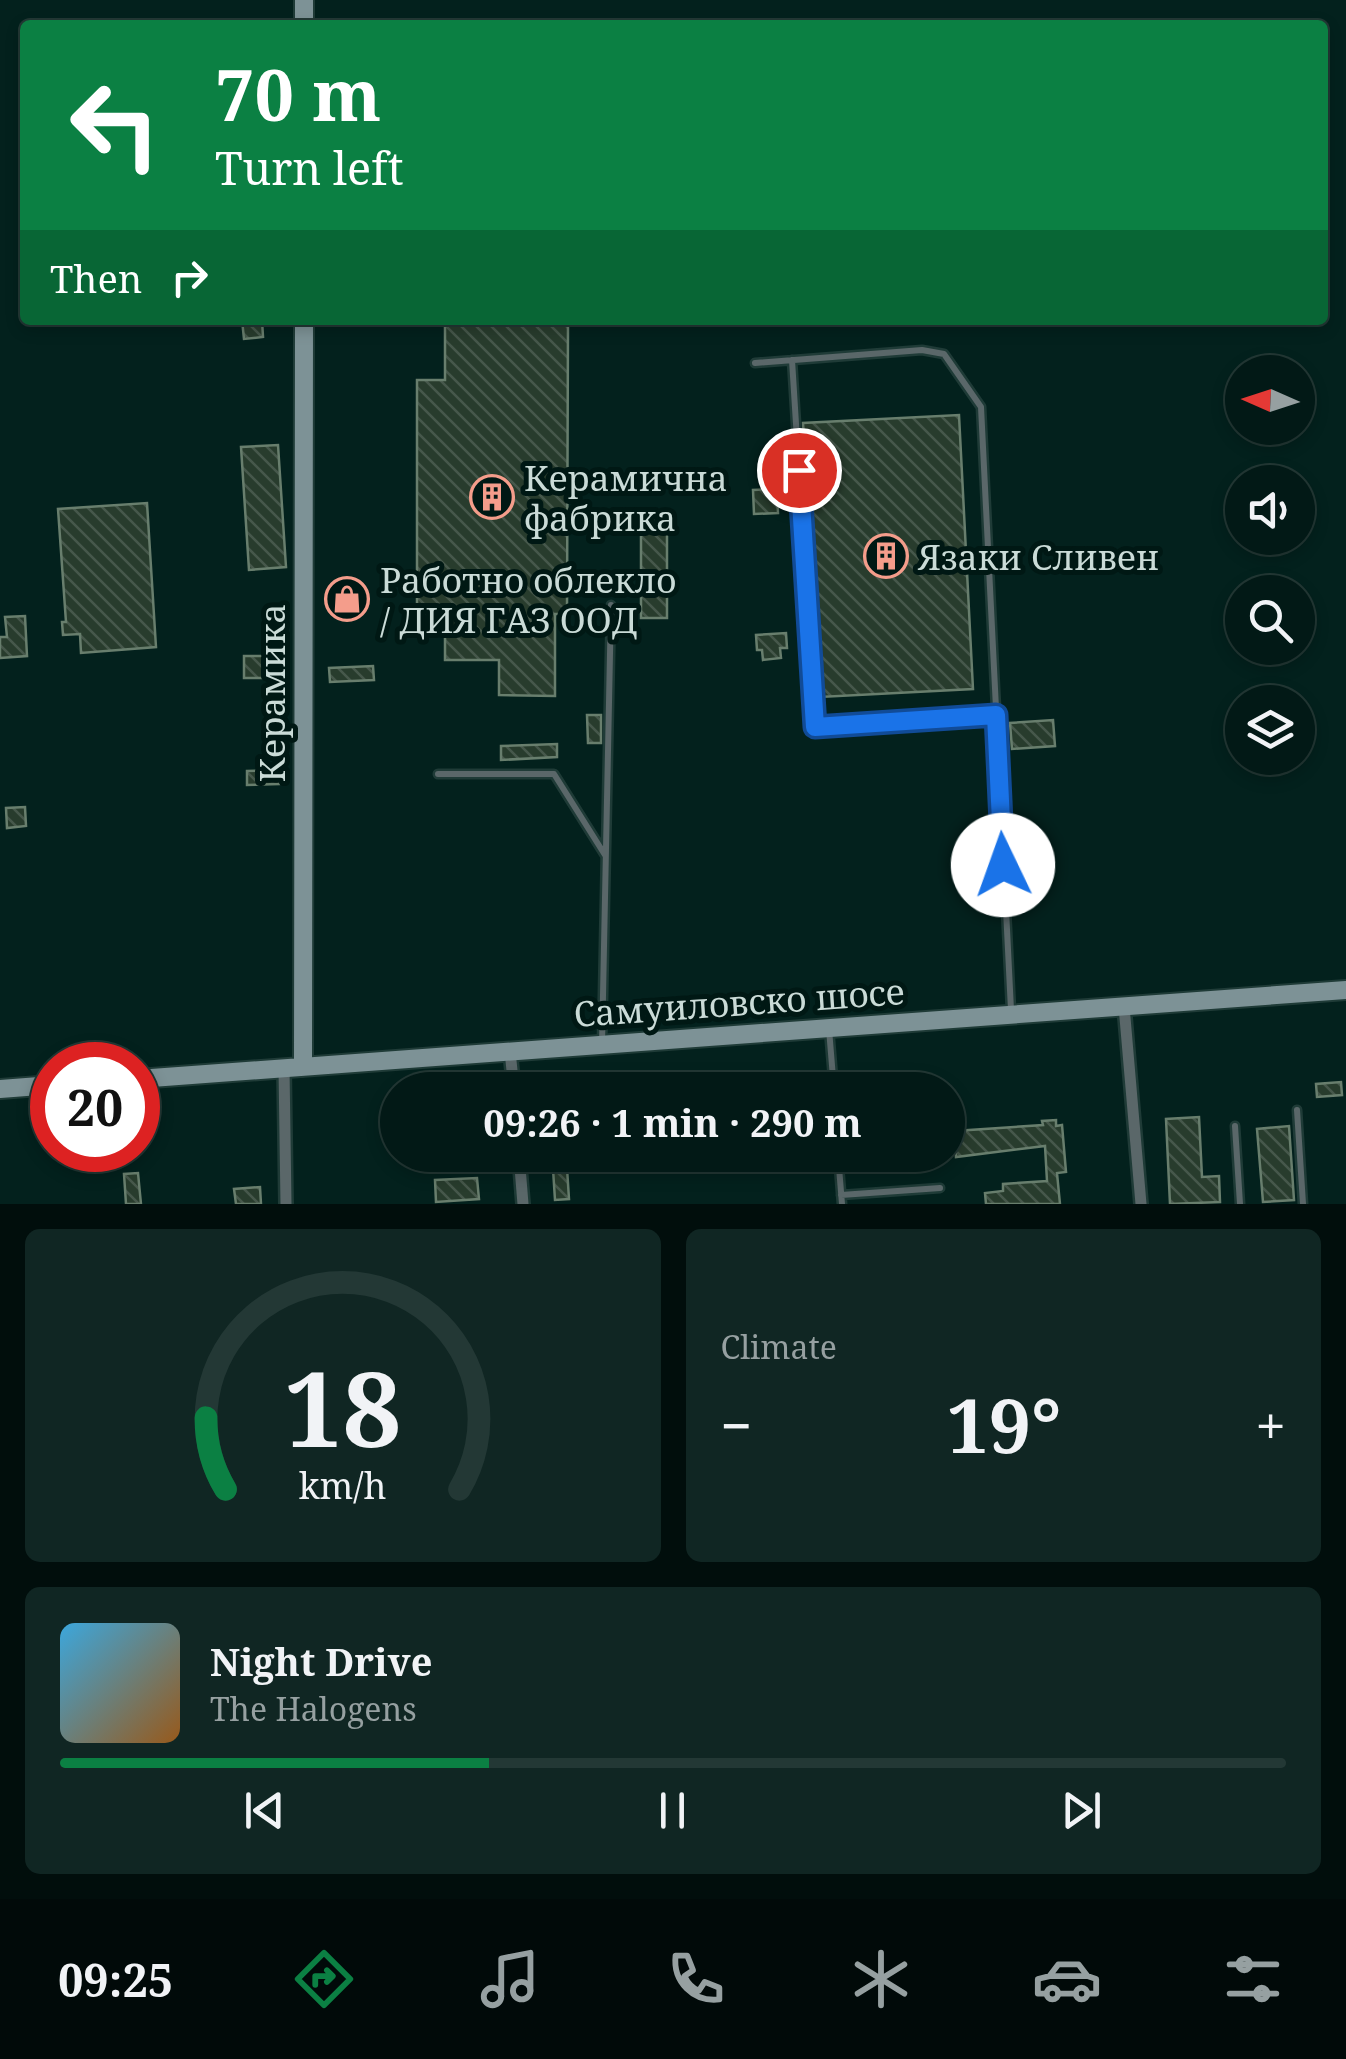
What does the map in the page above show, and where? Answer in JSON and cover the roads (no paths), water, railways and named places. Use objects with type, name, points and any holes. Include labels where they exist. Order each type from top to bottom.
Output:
[{"type":"street","name":"Керамика","points":[[294,1067],[304,325]]},
{"type":"street","name":"Самуиловско шосе","points":[[160,1077],[1346,990]]},
{"type":"street","points":[[1124,1006],[1141,1204]]},
{"type":"street","points":[[510,1052],[512,1072]]},
{"type":"street","points":[[286,1204],[294,1067]]},
{"type":"street","points":[[0,1089],[30,1087]]},
{"type":"street","points":[[520,1172],[522,1204]]},
{"type":"lane","points":[[755,363],[922,350],[944,354],[981,408],[1011,1015]]},
{"type":"lane","points":[[792,360],[815,727],[996,715]]},
{"type":"lane","points":[[602,1045],[611,605]]},
{"type":"lane","points":[[438,774],[554,774],[606,856]]},
{"type":"lane","points":[[829,1028],[833,1072]]},
{"type":"lane","points":[[1297,1110],[1303,1204]]},
{"type":"lane","points":[[1235,1126],[1240,1204]]},
{"type":"lane","points":[[840,1172],[842,1200],[940,1188]]},
{"type":"place","name":"Керамична фабрика","points":[[492,497]]},
{"type":"place","name":"Язаки Сливен","points":[[886,556]]},
{"type":"place","name":"Работно облекло / ДИЯ ГАЗ ООД","points":[[347,599]]}]
